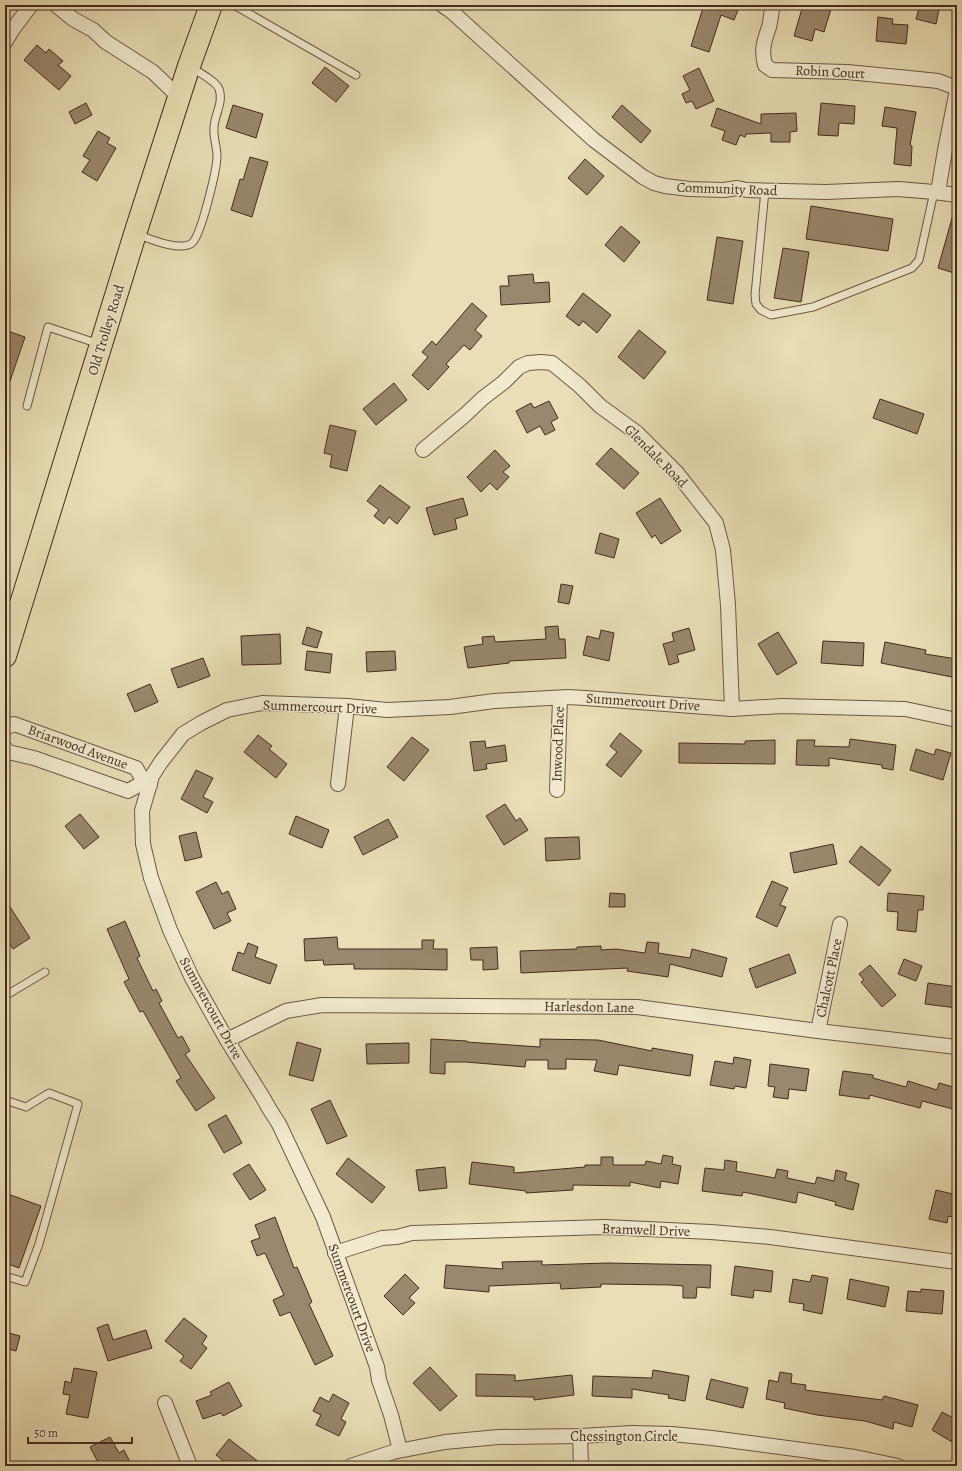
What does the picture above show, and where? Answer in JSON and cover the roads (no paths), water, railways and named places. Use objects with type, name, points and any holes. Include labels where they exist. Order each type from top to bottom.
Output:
[{"type":"main road","name":"Old Trolley Road","points":[[7,642],[135,234],[189,66],[211,5]]},
{"type":"street","points":[[5,42],[31,5]]},
{"type":"street","points":[[56,5],[73,19],[93,30],[106,42],[152,72],[179,97]]},
{"type":"street","name":"Community Road","points":[[442,5],[451,11],[594,140],[643,177],[654,183],[689,189],[724,190],[737,188],[826,192],[898,189],[957,195]]},
{"type":"street","name":"Robin Court","points":[[773,5],[768,28],[764,37],[762,54],[765,65],[772,70],[847,72],[938,81],[957,89]]},
{"type":"street","points":[[936,192],[957,89]]},
{"type":"street","name":"Glendale Road","points":[[423,450],[483,398],[504,382],[519,367],[528,363],[552,362],[580,386],[600,406],[637,433],[677,473],[716,523],[723,550],[728,606],[732,709]]},
{"type":"street","name":"Inwood Place","points":[[557,790],[560,698]]},
{"type":"street","name":"Summercourt Drive","points":[[400,1450],[391,1415],[379,1380],[377,1367],[323,1217],[279,1124],[227,1040],[192,978],[170,930],[151,878],[143,844],[142,810],[147,784],[161,762],[183,734],[227,710],[262,703],[347,706],[387,710],[442,708],[494,701],[585,698],[732,709],[782,706],[905,709],[957,720]]},
{"type":"street","points":[[338,784],[347,706]]},
{"type":"street","name":"Briarwood Avenue","points":[[5,728],[14,724],[136,768],[147,784],[128,791],[34,758],[8,752],[5,748]]},
{"type":"street","name":"Chalcott Place","points":[[818,1031],[840,924]]},
{"type":"street","name":"Harlesdon Lane","points":[[227,1040],[286,1011],[322,1005],[638,1007],[818,1031],[957,1047]]},
{"type":"street","name":"Bramwell Drive","points":[[335,1253],[382,1238],[397,1237],[412,1233],[604,1227],[733,1233],[957,1262]]},
{"type":"street","points":[[165,1403],[190,1466]]},
{"type":"street","name":"Chessington Circle","points":[[351,1466],[400,1450],[445,1442],[498,1437],[580,1436],[632,1433],[672,1434],[712,1438],[840,1455],[898,1466]]},
{"type":"street","points":[[580,1436],[581,1466]]},
{"type":"lane","points":[[234,5],[356,75]]},
{"type":"lane","points":[[135,234],[167,244],[183,246],[191,244],[196,239],[201,225],[217,157],[214,128],[220,104],[219,89],[210,80],[189,66]]},
{"type":"lane","points":[[765,190],[755,295],[756,304],[761,310],[771,315],[813,307],[912,268],[919,260],[936,192]]},
{"type":"lane","points":[[27,406],[48,327],[101,345]]},
{"type":"lane","points":[[5,996],[46,972]]},
{"type":"lane","points":[[5,1100],[26,1107],[50,1093],[78,1104],[39,1244],[24,1282],[5,1276]]}]
